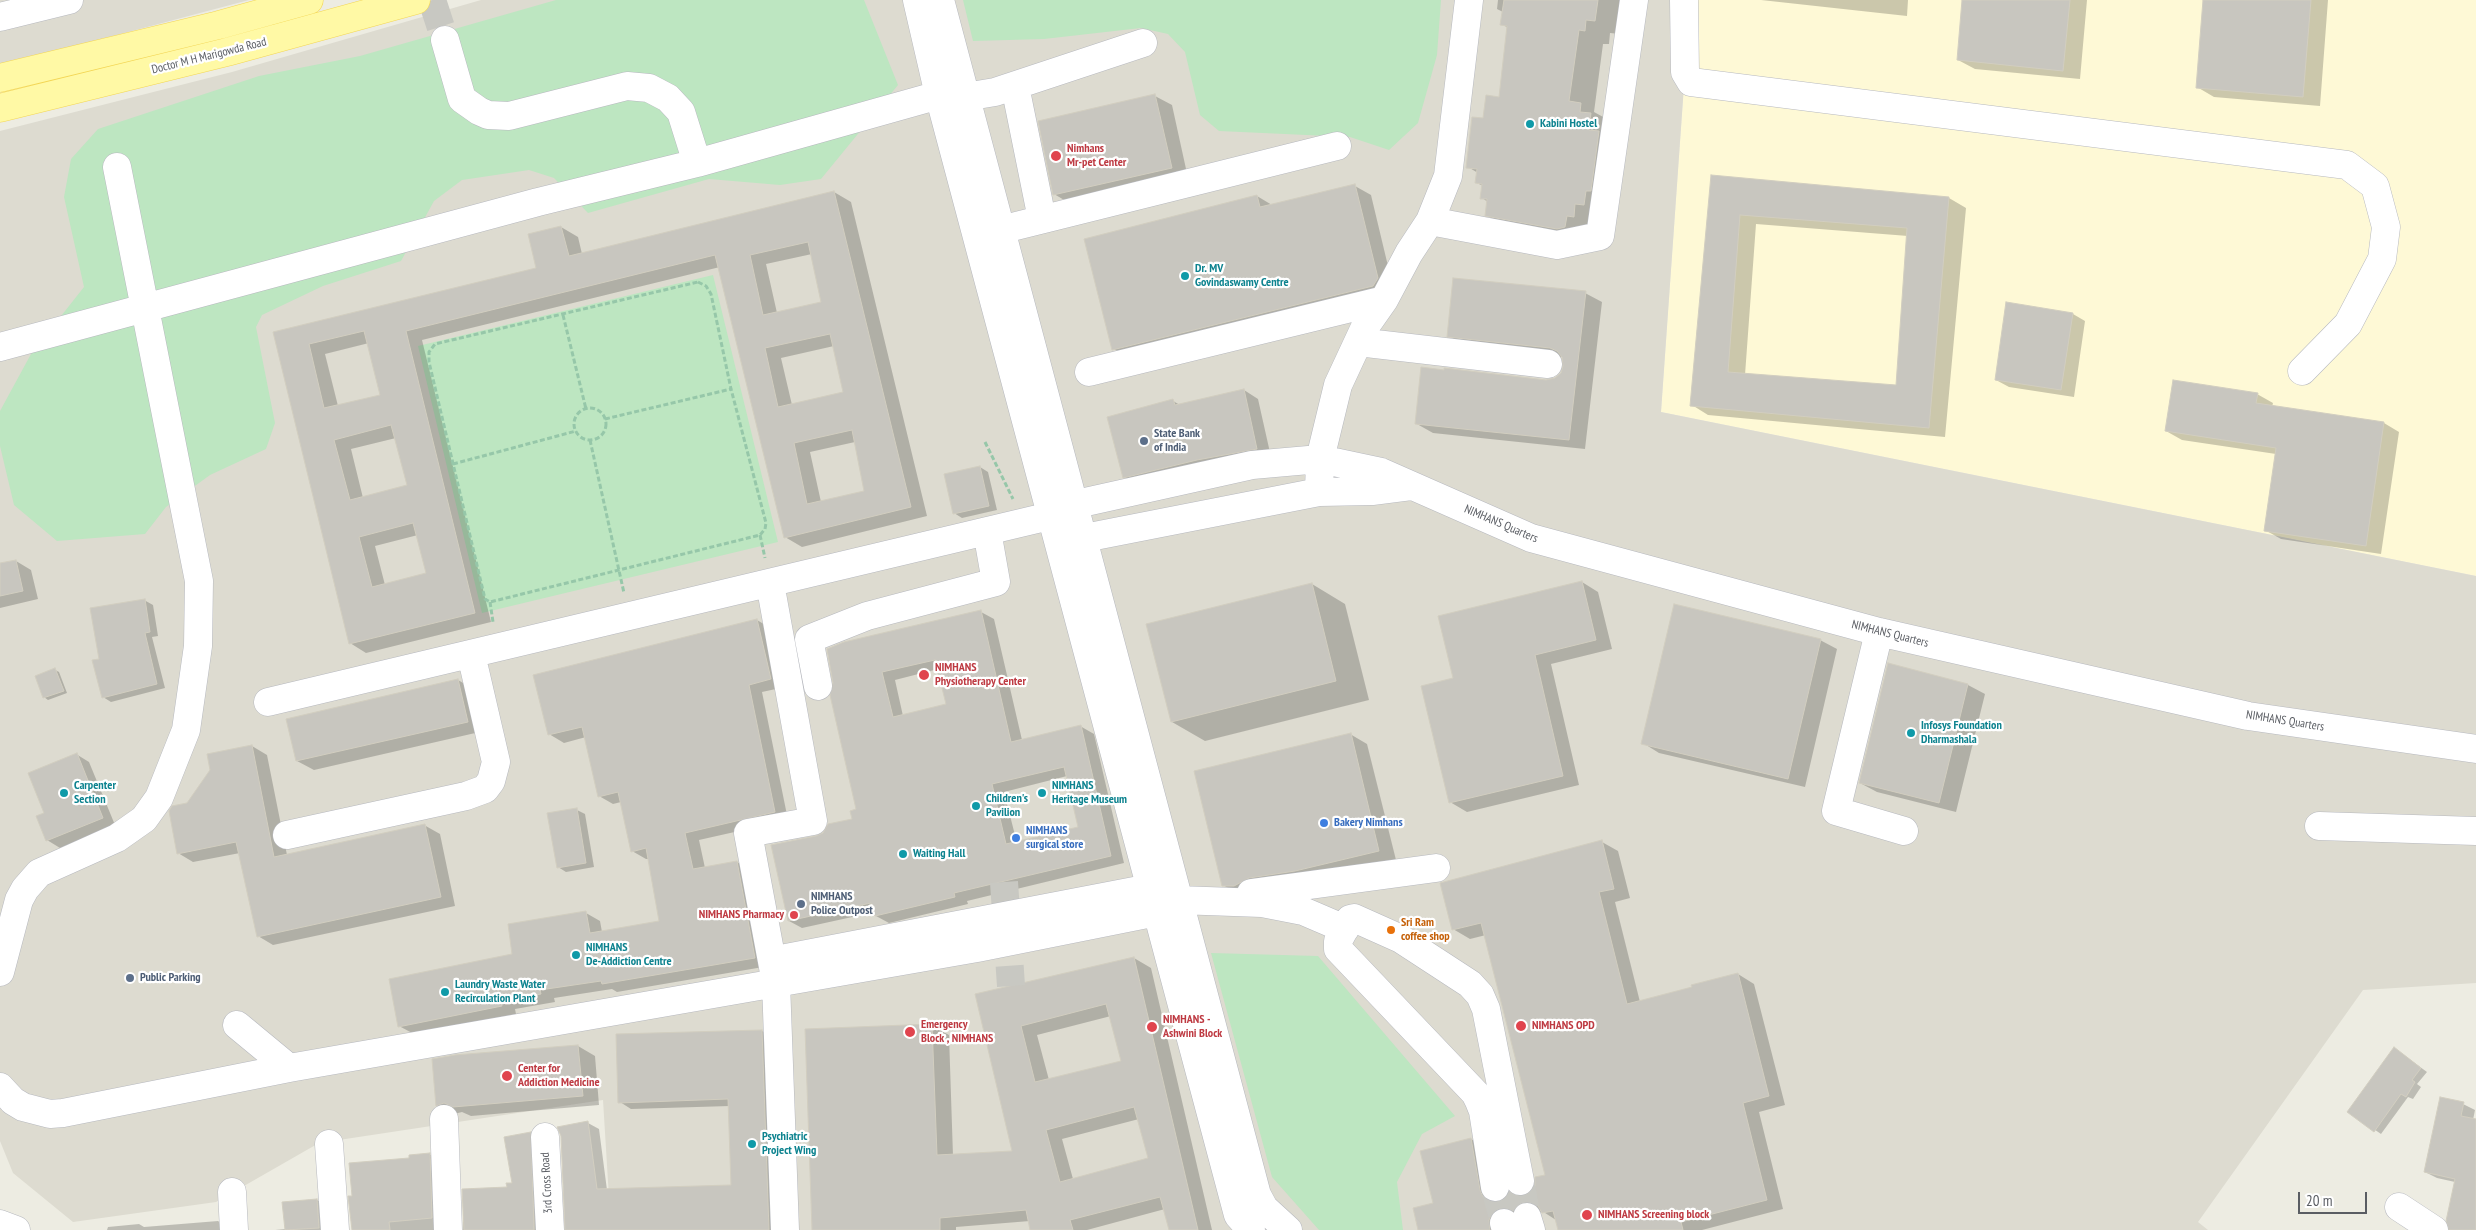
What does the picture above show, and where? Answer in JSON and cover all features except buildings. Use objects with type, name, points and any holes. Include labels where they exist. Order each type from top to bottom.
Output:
[{"type":"main road","points":[[0,78],[219,25],[309,0]]},
{"type":"main road","name":"Doctor M H Marigowda Road","points":[[0,108],[227,52],[416,0]]},
{"type":"street","points":[[0,17],[69,0]]},
{"type":"street","points":[[918,0],[1000,230],[1061,511]]},
{"type":"street","points":[[940,0],[952,96],[1061,511],[1169,896],[1257,1195],[1264,1208],[1288,1230]]},
{"type":"street","points":[[1319,492],[1320,459],[1338,385],[1365,327],[1384,300],[1409,253],[1430,221],[1448,176],[1469,0]]},
{"type":"street","points":[[1430,221],[1556,245],[1600,236],[1634,0]]},
{"type":"street","points":[[1684,0],[1686,72],[1691,82],[2347,165],[2375,186],[2386,227],[2382,259],[2348,324],[2302,371]]},
{"type":"street","points":[[445,40],[462,99],[479,111],[488,115],[509,116],[627,86],[649,88],[668,98],[682,112],[697,164]]},
{"type":"street","points":[[0,347],[144,306],[538,202],[697,164],[952,96],[1015,86],[1144,43]]},
{"type":"street","points":[[1015,86],[1042,219]]},
{"type":"street","points":[[1000,230],[1337,146]]},
{"type":"street","points":[[0,972],[19,900],[28,885],[39,873],[118,838],[144,819],[160,798],[186,730],[198,646],[199,581],[117,167]]},
{"type":"street","points":[[1089,372],[1384,300]]},
{"type":"street","points":[[1358,342],[1548,364]]},
{"type":"street","name":"NIMHANS Quarters","points":[[268,702],[987,531],[1061,511],[1252,465],[1320,459],[1380,472],[1530,538],[1879,632],[2248,716],[2476,749]]},
{"type":"street","points":[[1070,540],[1319,492],[1415,486]]},
{"type":"street","points":[[818,686],[809,638],[867,616],[996,582],[987,531]]},
{"type":"street","points":[[770,583],[813,821],[748,834],[783,981]]},
{"type":"street","points":[[1879,632],[1836,811],[1904,831]]},
{"type":"street","points":[[287,835],[466,796],[485,789],[491,781],[496,762],[471,654]]},
{"type":"street","points":[[2319,826],[2476,831]]},
{"type":"street","points":[[785,1230],[783,981],[786,958],[1169,896],[1436,868]]},
{"type":"street","points":[[1169,896],[1262,903],[1303,910],[1345,929]]},
{"type":"street","points":[[1169,896],[1238,1215],[1251,1230]]},
{"type":"street","points":[[1354,918],[1401,939],[1470,984],[1480,995],[1488,1018],[1508,1184],[1475,1093],[1338,949],[1338,941],[1345,929],[1350,919],[1354,918]]},
{"type":"street","points":[[0,1088],[13,1101],[23,1107],[50,1114],[289,1068],[783,981]]},
{"type":"street","points":[[237,1025],[289,1068]]},
{"type":"street","points":[[444,1119],[448,1230]]},
{"type":"street","name":"3rd Cross Road","points":[[545,1137],[550,1230]]},
{"type":"street","points":[[330,1144],[335,1230]]},
{"type":"street","points":[[232,1192],[234,1230]]},
{"type":"street","points":[[2399,1207],[2434,1230]]},
{"type":"street","points":[[0,1224],[16,1230]]},
{"type":"path","points":[[698,282],[706,286],[711,294],[731,389],[766,523],[765,529],[760,535],[490,602],[482,594],[429,362],[429,352],[435,344],[698,282]]},
{"type":"path","points":[[563,315],[586,409]]},
{"type":"path","points":[[605,419],[731,389]]},
{"type":"path","points":[[586,409],[598,410],[605,419],[606,426],[603,434],[598,438],[590,440],[582,438],[576,432],[574,424],[576,418],[586,409]]},
{"type":"path","points":[[453,464],[576,432]]},
{"type":"path","points":[[590,440],[620,570]]},
{"type":"path","points":[[985,442],[1024,522]]},
{"type":"shaded area","points":[[0,0],[249,0],[0,66]]},
{"type":"shaded area","points":[[481,0],[1690,0],[1661,412],[2476,576],[2476,983],[2363,990],[2198,1222],[2208,1230],[611,1230],[603,1100],[319,1143],[216,1202],[73,1222],[13,1173],[0,1141],[0,131],[232,72]]},
{"type":"shaded area","points":[[1690,0],[2476,0],[2476,576],[1661,412]]},
{"type":"green space","points":[[556,0],[864,0],[898,85],[821,179],[780,185],[709,179],[588,213],[554,178],[529,170],[462,180],[434,201],[401,261],[323,286],[262,315],[256,327],[275,423],[266,449],[210,475],[166,507],[145,534],[57,541],[14,505],[0,446],[0,411],[31,354],[84,287],[64,197],[71,159],[98,129],[259,76],[360,56]]},
{"type":"green space","points":[[963,0],[1441,0],[1437,55],[1418,123],[1389,150],[1350,137],[1219,131],[1200,115],[1185,52],[1168,34],[1141,28],[1044,39],[973,41]]},
{"type":"green space","points":[[713,275],[778,542],[482,613],[418,346]]},
{"type":"green space","points":[[1211,953],[1318,956],[1455,1116],[1422,1134],[1397,1182],[1403,1230],[1319,1230],[1272,1177]]},
{"type":"tunnel","points":[[432,0],[445,40]]},
{"type":"tunnel","points":[[1004,882],[1011,986]]},
{"type":"tunnel","points":[[1520,1181],[1527,1217]]},
{"type":"tunnel","points":[[1495,1187],[1504,1223]]},
{"type":"place","name":"Kabini Hostel","points":[[1530,124]]},
{"type":"place","name":"Nimhans Mr-pet Center","points":[[1056,156]]},
{"type":"place","name":"Dr. MV Govindaswamy Centre","points":[[1185,276]]},
{"type":"place","name":"State Bank of India","points":[[1144,441]]},
{"type":"place","name":"NIMHANS Physiotherapy Center","points":[[924,675]]},
{"type":"place","name":"Infosys Foundation Dharmashala","points":[[1911,733]]},
{"type":"place","name":"Carpenter Section","points":[[64,793]]},
{"type":"place","name":"NIMHANS Heritage Museum","points":[[1042,793]]},
{"type":"place","name":"Children's Pavilion","points":[[976,806]]},
{"type":"place","name":"Bakery Nimhans","points":[[1324,823]]},
{"type":"place","name":"NIMHANS surgical store","points":[[1016,838]]},
{"type":"place","name":"Waiting Hall","points":[[903,854]]},
{"type":"place","name":"NIMHANS Police Outpost","points":[[801,904]]},
{"type":"place","name":"NIMHANS Pharmacy","points":[[794,915]]},
{"type":"place","name":"Sri Ram coffee shop","points":[[1391,930]]},
{"type":"place","name":"NIMHANS De-Addiction Centre","points":[[576,955]]},
{"type":"place","name":"Public Parking","points":[[130,978]]},
{"type":"place","name":"Laundry Waste Water Recirculation Plant","points":[[445,992]]},
{"type":"place","name":"NIMHANS OPD","points":[[1521,1026]]},
{"type":"place","name":"NIMHANS - Ashwini Block","points":[[1152,1027]]},
{"type":"place","name":"Emergency Block , NIMHANS","points":[[910,1032]]},
{"type":"place","name":"Center for Addiction Medicine","points":[[507,1076]]},
{"type":"place","name":"Psychiatric Project Wing","points":[[752,1144]]},
{"type":"place","name":"NIMHANS Screening block","points":[[1587,1215]]}]
